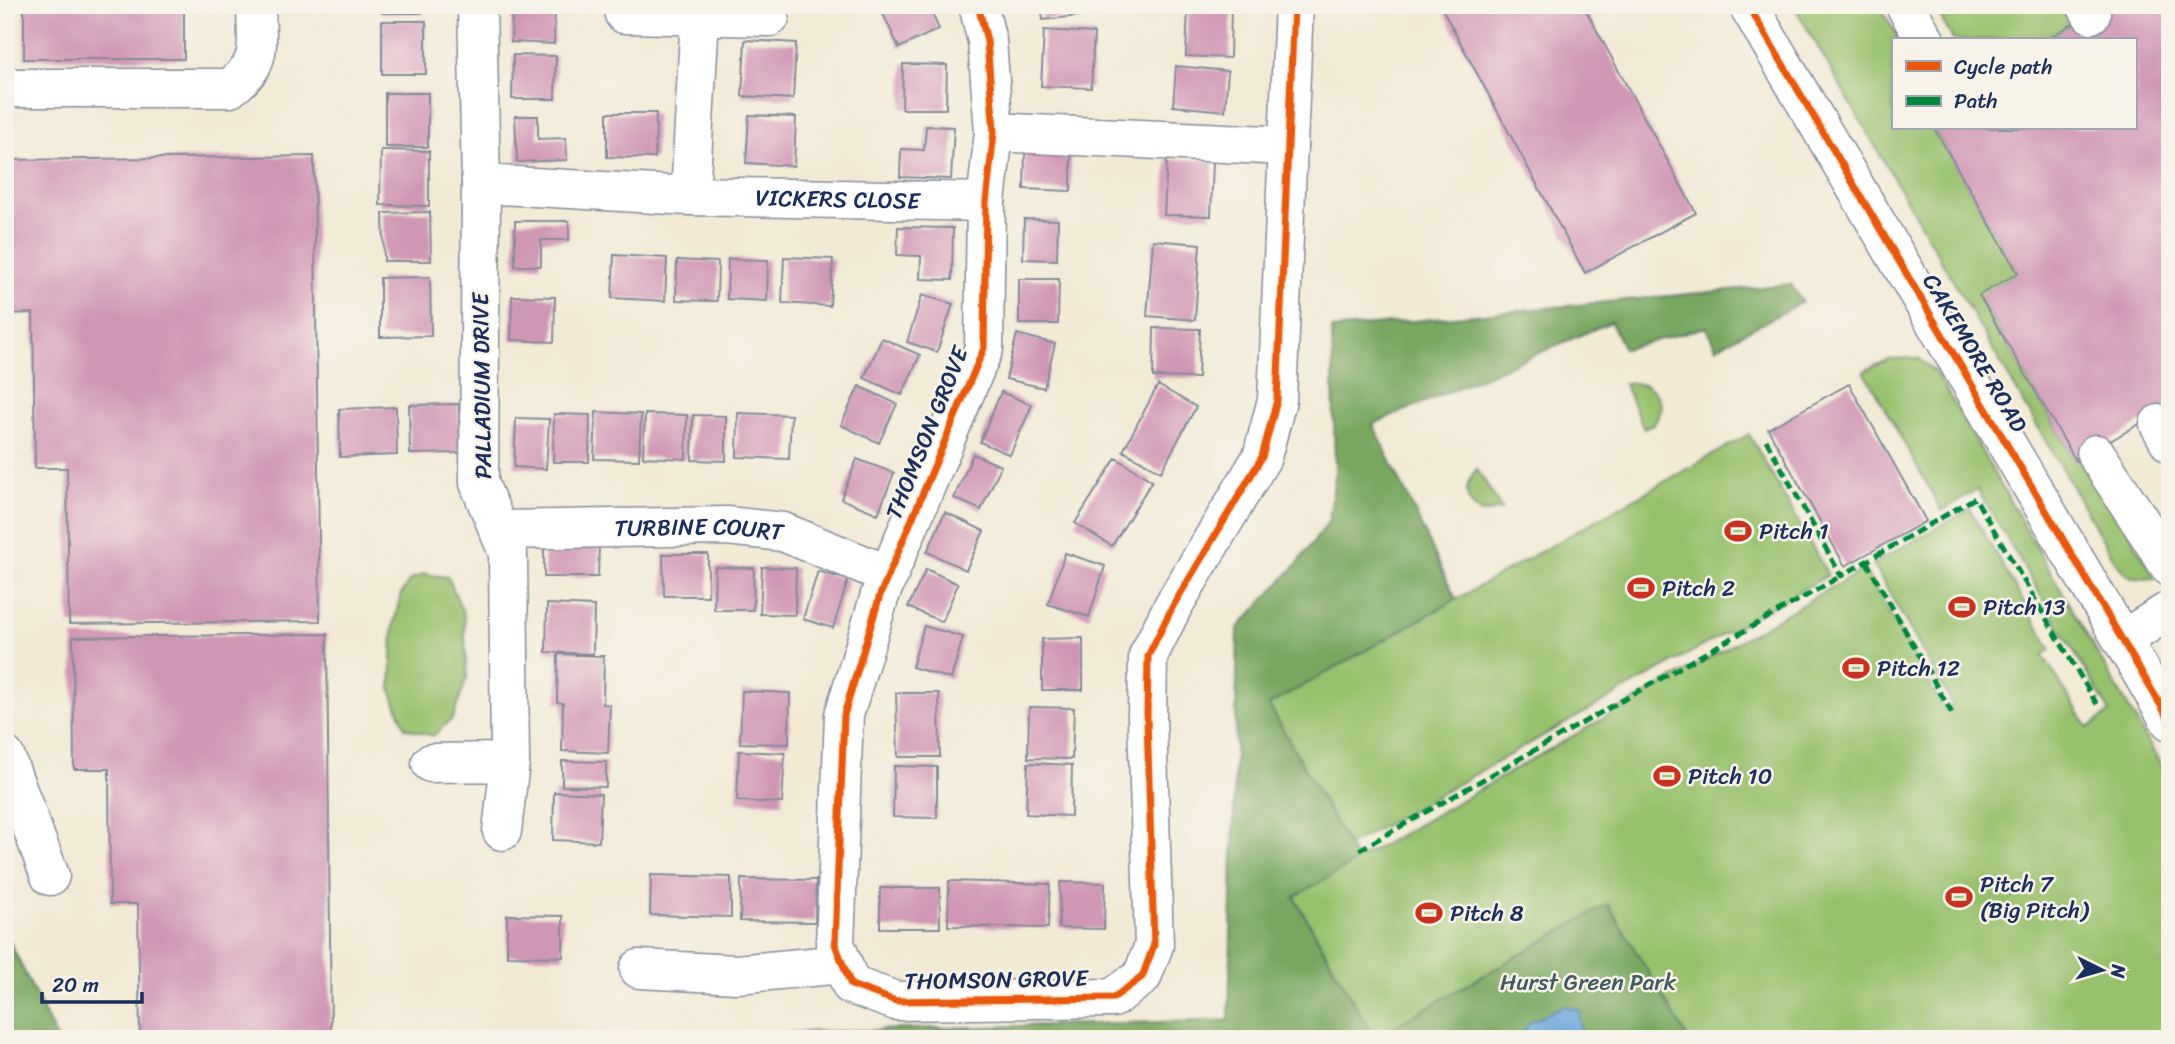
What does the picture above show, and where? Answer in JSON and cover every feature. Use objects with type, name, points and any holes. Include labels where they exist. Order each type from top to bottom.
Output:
[{"type":"street","points":[[5,88],[230,88],[248,75],[256,59],[256,5]]},
{"type":"street","name":"PALLADIUM DRIVE","points":[[477,5],[481,184],[479,483],[508,553],[510,762],[502,831]]},
{"type":"street","name":"THOMSON GROVE","points":[[978,5],[987,41],[993,132],[986,202],[984,348],[889,575],[844,715],[835,944],[851,985],[896,1001],[1113,998],[1142,977],[1154,945],[1147,718],[1148,656],[1173,606],[1262,457],[1277,400],[1294,6]]},
{"type":"street","name":"CAKEMORE ROAD","points":[[1748,5],[2170,721]]},
{"type":"street","points":[[1905,5],[1924,38]]},
{"type":"street","points":[[624,14],[770,17]]},
{"type":"street","points":[[690,195],[700,15]]},
{"type":"street","points":[[993,132],[1288,146]]},
{"type":"street","name":"VICKERS CLOSE","points":[[481,184],[690,195],[986,202]]},
{"type":"street","points":[[2096,454],[2170,567]]},
{"type":"street","name":"TURBINE COURT","points":[[499,530],[727,526],[783,532],[889,575]]},
{"type":"street","points":[[2122,640],[2170,610]]},
{"type":"street","points":[[5,756],[50,876]]},
{"type":"street","points":[[431,763],[510,762]]},
{"type":"street","points":[[639,970],[737,974],[843,964]]},
{"type":"green space","points":[[1797,5],[1879,5],[1899,38],[1892,38],[1892,130],[1935,130],[2018,273],[1980,296],[2075,461],[2085,456],[2155,578],[2141,579],[2131,576],[2122,570],[2114,559],[1797,11]]},
{"type":"green space","points":[[1934,5],[2069,5],[2078,21],[2048,38],[1952,38]]},
{"type":"green space","name":"Hurst Green Park","points":[[1791,284],[1802,302],[1716,348],[1706,327],[1624,349],[1611,322],[1373,424],[1456,599],[1269,705],[1357,861],[1294,897],[1374,1038],[1608,904],[1688,1039],[731,1039],[802,1032],[1229,1020],[1238,628],[1297,564],[1329,521],[1335,474],[1332,329]]},
{"type":"green space","name":"Hurst Green Park","points":[[1918,358],[1937,374],[2170,780],[2170,1039],[731,1039],[802,1032],[987,1027],[1374,1038],[1294,896],[1864,569],[1945,711],[1953,705],[1873,564],[1970,509],[2051,650],[2043,655],[2088,728],[2110,712],[1984,500],[1977,489],[1942,511],[1864,371],[1890,359]]},
{"type":"green space","points":[[1624,383],[1644,385],[1656,394],[1662,406],[1655,423],[1644,429]]},
{"type":"green space","points":[[1749,434],[1828,575],[1348,846],[1269,705]]},
{"type":"green space","points":[[1477,469],[1502,509],[1481,513],[1471,503],[1467,487]]},
{"type":"green space","points":[[424,574],[448,577],[464,615],[467,677],[453,718],[433,736],[405,728],[391,689],[393,627],[401,594],[410,580]]},
{"type":"green space","points":[[5,932],[57,1039],[5,1039]]},
{"type":"water","points":[[1563,1006],[1580,1010],[1580,1039],[1517,1039],[1532,1021]]},
{"type":"building","points":[[24,5],[184,5],[184,59],[24,59]]},
{"type":"building","points":[[382,5],[422,5],[422,13],[382,13]]},
{"type":"building","points":[[512,5],[555,5],[554,44],[511,42]]},
{"type":"building","points":[[928,5],[939,29],[899,48],[880,7]]},
{"type":"building","points":[[1041,5],[1085,5],[1086,15],[1043,20]]},
{"type":"building","points":[[1188,5],[1231,6],[1230,58],[1186,56]]},
{"type":"building","points":[[1440,5],[1583,5],[1696,213],[1585,273]]},
{"type":"building","points":[[2105,5],[2170,5],[2170,406],[2076,461],[1979,295],[2018,273],[1935,130],[2136,130],[2136,38],[2048,38]]},
{"type":"building","points":[[382,21],[426,21],[426,74],[382,74]]},
{"type":"building","points":[[1044,30],[1094,33],[1091,88],[1041,86]]},
{"type":"building","points":[[745,40],[796,43],[793,99],[742,96]]},
{"type":"building","points":[[513,55],[556,56],[555,99],[512,99]]},
{"type":"building","points":[[903,64],[947,65],[946,109],[902,109]]},
{"type":"building","points":[[1176,66],[1228,71],[1225,111],[1173,106]]},
{"type":"building","points":[[385,93],[428,93],[428,147],[385,147]]},
{"type":"building","points":[[607,113],[656,113],[655,158],[607,157]]},
{"type":"building","points":[[749,115],[796,117],[794,166],[746,163]]},
{"type":"building","points":[[515,116],[538,116],[538,139],[566,138],[567,160],[517,162]]},
{"type":"building","points":[[926,126],[954,127],[951,179],[900,177],[901,149],[924,150]]},
{"type":"building","points":[[381,150],[429,151],[429,206],[380,205]]},
{"type":"building","points":[[1025,153],[1071,155],[1071,191],[1024,189]]},
{"type":"building","points":[[314,156],[320,621],[69,624],[67,468],[35,468],[33,313],[5,314],[5,160]]},
{"type":"building","points":[[1167,159],[1213,161],[1211,216],[1164,215]]},
{"type":"building","points":[[430,212],[431,261],[384,261],[383,213]]},
{"type":"building","points":[[1024,219],[1058,220],[1057,260],[1023,259]]},
{"type":"building","points":[[515,221],[569,221],[569,240],[541,240],[541,266],[515,266]]},
{"type":"building","points":[[898,227],[953,228],[952,280],[920,279],[921,256],[897,255]]},
{"type":"building","points":[[1153,240],[1200,244],[1195,320],[1147,316]]},
{"type":"building","points":[[614,255],[667,258],[665,301],[612,298]]},
{"type":"building","points":[[784,257],[833,259],[830,306],[782,303]]},
{"type":"building","points":[[728,259],[768,260],[767,301],[727,299]]},
{"type":"building","points":[[677,260],[718,262],[717,301],[676,300]]},
{"type":"building","points":[[430,277],[431,336],[380,337],[380,278]]},
{"type":"building","points":[[1019,279],[1059,279],[1058,324],[1019,324]]},
{"type":"building","points":[[922,295],[953,304],[937,352],[907,342]]},
{"type":"building","points":[[512,296],[555,297],[554,342],[511,340]]},
{"type":"building","points":[[1154,328],[1200,329],[1198,378],[1153,377]]},
{"type":"building","points":[[1017,334],[1055,344],[1044,388],[1006,379]]},
{"type":"building","points":[[882,338],[920,355],[902,395],[864,378]]},
{"type":"building","points":[[1849,384],[1926,521],[1845,566],[1768,429]]},
{"type":"building","points":[[1158,385],[1196,407],[1161,472],[1123,451]]},
{"type":"building","points":[[859,386],[897,404],[879,443],[841,425]]},
{"type":"building","points":[[1001,392],[1032,405],[1010,455],[980,442]]},
{"type":"building","points":[[459,404],[460,453],[410,454],[409,405]]},
{"type":"building","points":[[396,407],[397,455],[340,457],[339,409]]},
{"type":"building","points":[[596,412],[641,414],[639,460],[594,459]]},
{"type":"building","points":[[738,413],[791,415],[789,459],[737,457]]},
{"type":"building","points":[[554,414],[590,415],[589,462],[553,462]]},
{"type":"building","points":[[645,414],[687,415],[686,459],[643,457]]},
{"type":"building","points":[[693,415],[726,416],[726,461],[692,460]]},
{"type":"building","points":[[516,418],[549,419],[546,469],[514,467]]},
{"type":"building","points":[[973,454],[1001,466],[981,510],[954,498]]},
{"type":"building","points":[[1116,458],[1152,481],[1112,546],[1075,523]]},
{"type":"building","points":[[857,459],[894,473],[878,514],[841,499]]},
{"type":"building","points":[[945,512],[984,531],[966,570],[927,552]]},
{"type":"building","points":[[544,542],[599,542],[598,577],[544,577]]},
{"type":"building","points":[[1065,553],[1105,566],[1089,617],[1048,604]]},
{"type":"building","points":[[663,554],[708,554],[708,596],[664,596]]},
{"type":"building","points":[[715,567],[754,568],[753,610],[714,610]]},
{"type":"building","points":[[762,567],[796,568],[795,615],[760,614]]},
{"type":"building","points":[[926,569],[958,584],[942,622],[908,607]]},
{"type":"building","points":[[818,571],[848,580],[833,628],[803,619]]},
{"type":"building","points":[[547,604],[594,606],[593,654],[546,652]]},
{"type":"building","points":[[924,626],[963,637],[951,679],[912,667]]},
{"type":"building","points":[[327,634],[331,1036],[140,1039],[138,904],[110,904],[109,769],[74,769],[73,637]]},
{"type":"building","points":[[1083,638],[1083,690],[1042,690],[1042,639]]},
{"type":"building","points":[[558,654],[604,656],[603,704],[610,705],[608,753],[562,751],[563,703],[557,702]]},
{"type":"building","points":[[742,691],[790,693],[789,744],[740,743]]},
{"type":"building","points":[[896,693],[939,693],[940,757],[898,757]]},
{"type":"building","points":[[1029,707],[1074,708],[1072,759],[1028,758]]},
{"type":"building","points":[[739,751],[785,753],[782,803],[737,801]]},
{"type":"building","points":[[562,761],[606,762],[606,787],[562,786]]},
{"type":"building","points":[[1028,763],[1072,765],[1071,816],[1026,814]]},
{"type":"building","points":[[894,766],[937,767],[937,818],[893,817]]},
{"type":"building","points":[[554,792],[601,794],[599,842],[553,840]]},
{"type":"building","points":[[651,875],[731,877],[731,917],[650,915]]},
{"type":"building","points":[[741,879],[816,880],[815,922],[740,921]]},
{"type":"building","points":[[949,881],[1050,884],[1048,928],[948,926]]},
{"type":"building","points":[[1060,882],[1105,883],[1104,929],[1059,928]]},
{"type":"building","points":[[880,888],[940,888],[940,928],[880,928]]},
{"type":"building","points":[[507,915],[563,916],[563,957],[507,956]]},
{"type":"marked path","points":[[1766,440],[1841,576],[1975,498],[2098,706]]},
{"type":"marked path","points":[[1866,561],[1954,717]]},
{"type":"marked path","points":[[1359,850],[1841,576]]},
{"type":"marked path","points":[[5,1029],[10,1039]]},
{"type":"cycle path","points":[[978,5],[987,41],[994,132],[986,202],[984,348],[880,595],[844,715],[835,944],[851,985],[896,1001],[1113,998],[1142,977],[1154,945],[1147,718],[1148,656],[1173,606],[1262,457],[1277,400],[1294,6]]},
{"type":"cycle path","points":[[1748,5],[2170,721]]},
{"type":"place","name":"Pitch 1","points":[[1738,531]]},
{"type":"place","name":"Pitch 2","points":[[1641,588]]},
{"type":"place","name":"Pitch 13","points":[[1962,607]]},
{"type":"place","name":"Pitch 12","points":[[1856,668]]},
{"type":"place","name":"Pitch 10","points":[[1667,776]]},
{"type":"place","name":"Pitch 7 (Big Pitch)","points":[[1959,897]]},
{"type":"place","name":"Pitch 8","points":[[1429,913]]}]
